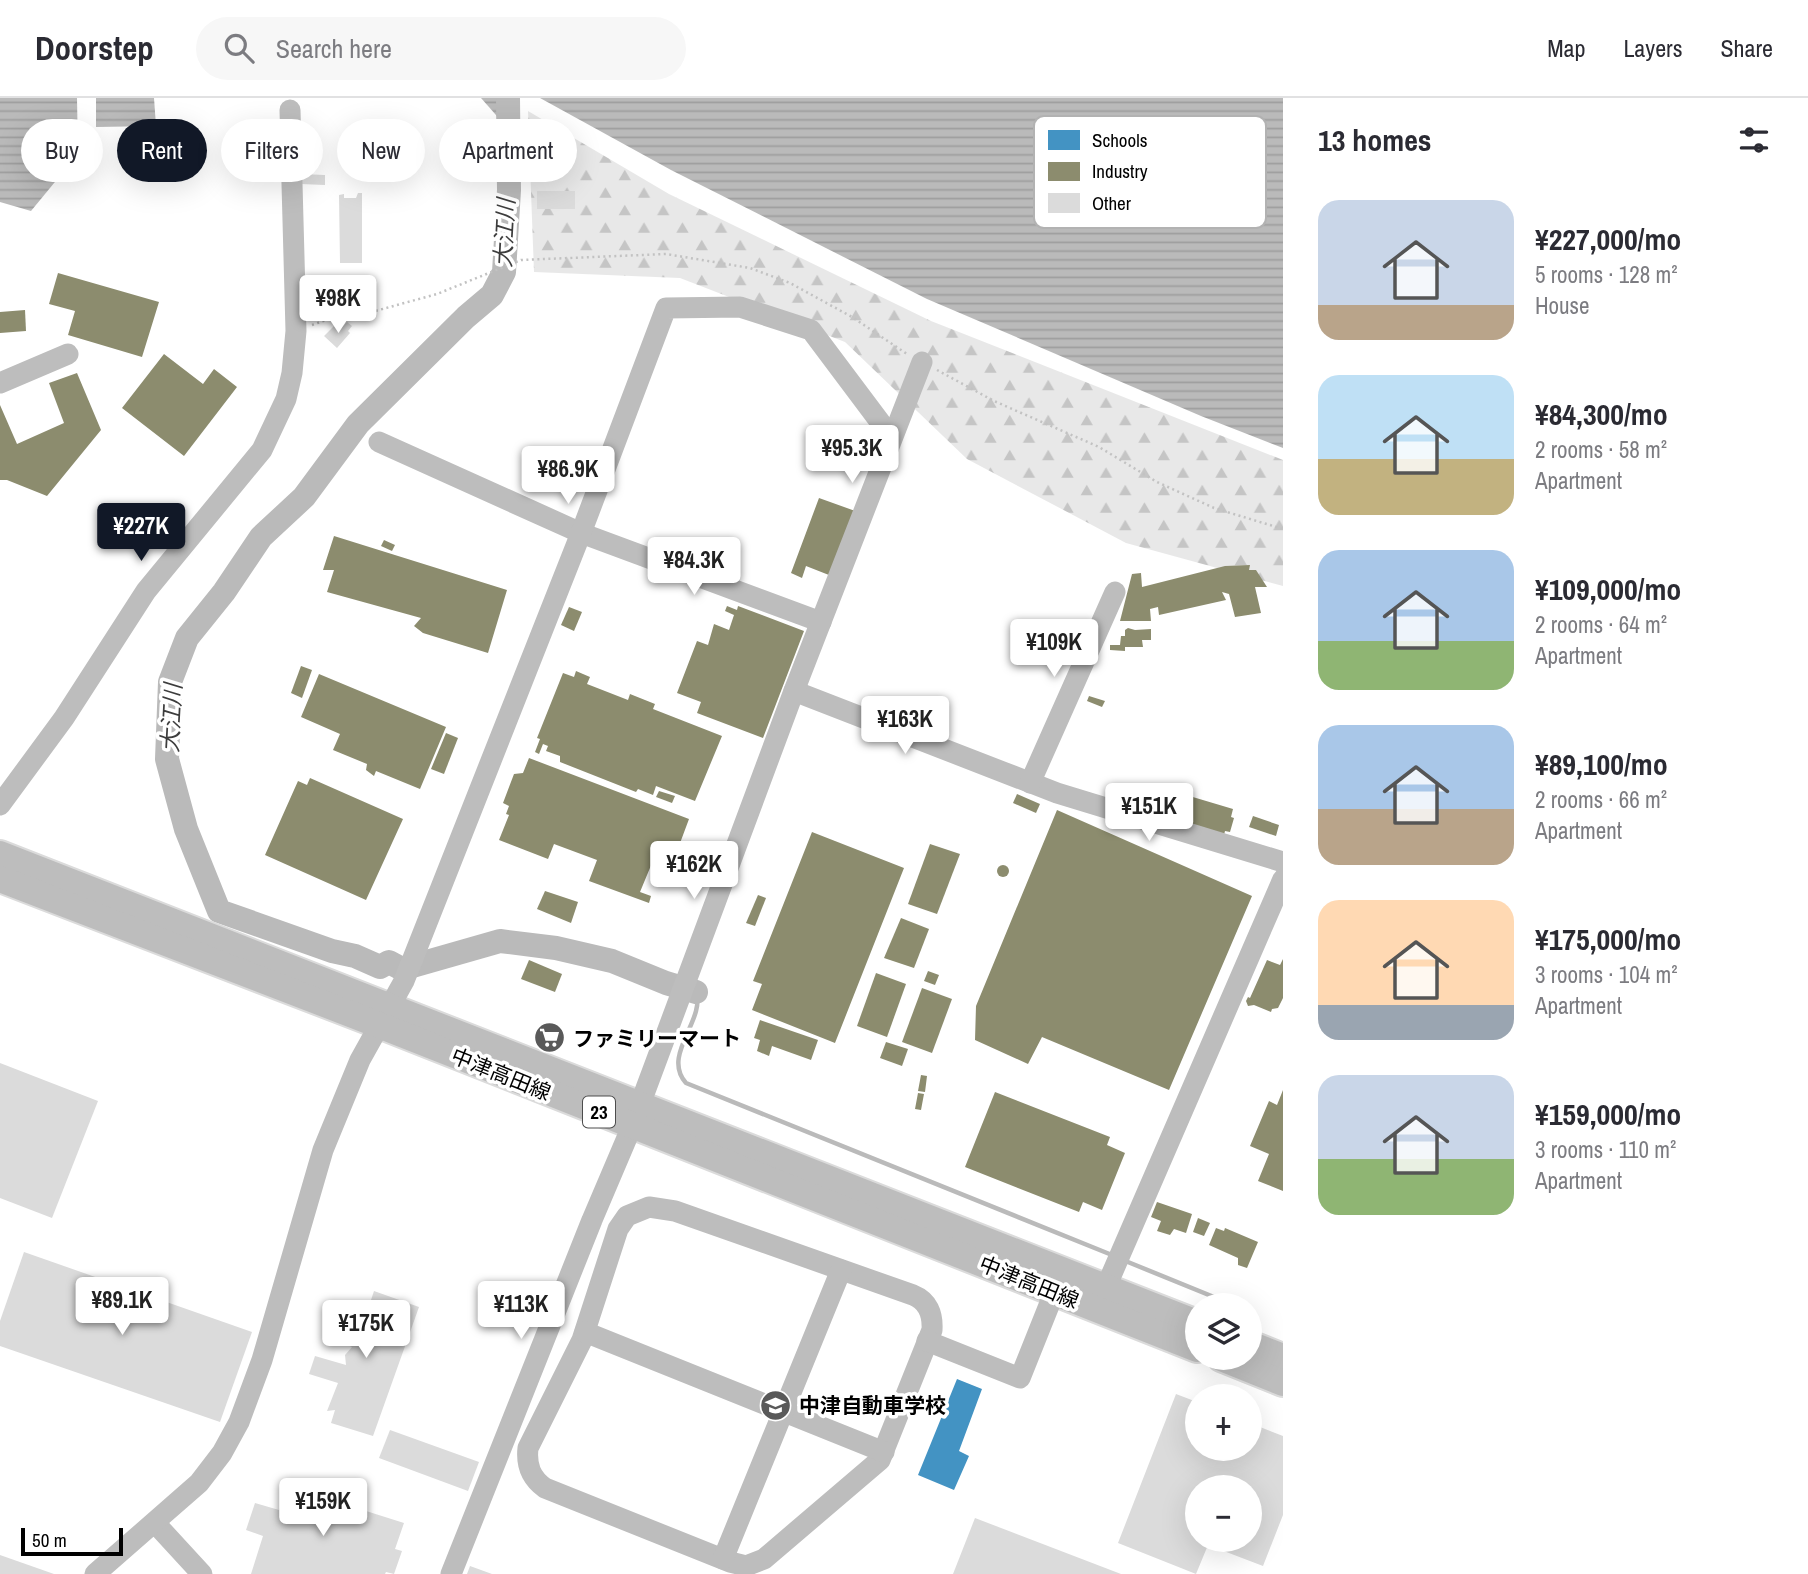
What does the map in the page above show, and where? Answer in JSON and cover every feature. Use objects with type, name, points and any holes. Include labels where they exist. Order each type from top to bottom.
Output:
[{"type":"main road","name":"中津高田線","points":[[0,855],[385,1016],[1058,1281],[1102,1298],[1185,1320]]},
{"type":"main road","name":"中津高田線","points":[[0,879],[385,1016]]},
{"type":"main road","name":"中津高田線","points":[[1102,1298],[1185,1343]]},
{"type":"main road","points":[[1262,1349],[1283,1357]]},
{"type":"main road","points":[[1251,1370],[1283,1383]]},
{"type":"street","points":[[0,805],[64,718],[146,591],[261,450],[286,399],[292,373],[296,331],[290,110]]},
{"type":"street","points":[[95,1574],[199,1483],[222,1454],[239,1422],[262,1360],[323,1150],[360,1060],[404,981],[581,533],[666,308],[740,307],[811,330],[892,438]]},
{"type":"street","points":[[0,383],[68,354]]},
{"type":"street","points":[[451,1574],[636,1115],[794,691],[922,362]]},
{"type":"street","points":[[379,442],[581,533],[821,622]]},
{"type":"street","points":[[1030,782],[1115,592]]},
{"type":"street","points":[[794,691],[1058,793],[1283,862]]},
{"type":"street","points":[[1102,1298],[1283,879]]},
{"type":"street","points":[[641,1208],[667,1208],[920,1298],[932,1316],[932,1330],[884,1452],[872,1468],[764,1559],[746,1566],[545,1488],[534,1479],[528,1465],[528,1448],[586,1332],[615,1235],[627,1216],[641,1208]]},
{"type":"street","points":[[723,1559],[841,1270]]},
{"type":"street","points":[[927,1341],[1020,1378],[1058,1281]]},
{"type":"street","points":[[586,1332],[884,1452]]},
{"type":"street","points":[[155,1524],[202,1574]]},
{"type":"path","points":[[296,331],[342,314],[368,313],[437,294],[521,260],[666,254],[750,268],[790,283],[852,317],[904,353],[994,401],[1100,447],[1157,482],[1214,508],[1283,529]]},
{"type":"green space","points":[[528,111],[542,119],[528,119]]},
{"type":"green space","points":[[577,140],[669,194],[931,321],[1283,460],[1283,586],[1126,543],[967,459],[845,342],[680,278],[534,272],[531,182],[577,182]]},
{"type":"shaded area","points":[[0,98],[77,98],[77,119],[21,119],[21,182],[55,182],[31,211],[0,202]]},
{"type":"shaded area","points":[[96,98],[154,98],[156,119],[117,119],[117,127],[103,127],[103,119],[96,119]]},
{"type":"shaded area","points":[[481,98],[519,98],[519,119],[499,119]]},
{"type":"shaded area","points":[[540,98],[1283,98],[1283,448],[1201,416],[927,299],[671,170]]},
{"type":"building: Schools","points":[[957,1379],[982,1389],[959,1451],[969,1456],[954,1490],[918,1475]]},
{"type":"building: Industry","points":[[58,273],[159,302],[142,357],[68,335],[75,311],[49,304]]},
{"type":"building: Industry","points":[[25,310],[26,331],[0,333],[0,312]]},
{"type":"building: Industry","points":[[164,354],[203,384],[214,369],[237,387],[184,456],[122,408]]},
{"type":"building: Industry","points":[[77,373],[101,430],[47,496],[7,480],[0,480],[0,405],[17,444],[64,423],[49,383]]},
{"type":"building: Industry","points":[[819,498],[858,512],[834,577],[806,566],[802,578],[791,573]]},
{"type":"building: Industry","points":[[334,536],[507,590],[488,653],[423,633],[414,626],[421,618],[327,592],[334,570],[323,570]]},
{"type":"building: Industry","points":[[384,540],[395,545],[392,551],[381,546]]},
{"type":"building: Industry","points":[[1250,565],[1249,570],[1256,570],[1267,587],[1255,587],[1261,613],[1235,617],[1229,594],[1222,592],[1226,600],[1159,615],[1158,607],[1150,609],[1151,621],[1120,621],[1132,574],[1141,573],[1142,587],[1225,566]]},
{"type":"building: Industry","points":[[727,606],[737,610],[738,606],[804,631],[763,738],[697,713],[701,702],[677,693],[697,641],[708,645],[714,624],[729,630],[734,615],[725,611]]},
{"type":"building: Industry","points":[[569,607],[582,612],[574,631],[561,625]]},
{"type":"building: Industry","points":[[1151,629],[1151,640],[1142,640],[1143,647],[1125,647],[1125,651],[1110,650],[1110,645],[1120,645],[1121,636],[1125,636],[1125,630]]},
{"type":"building: Industry","points":[[301,666],[312,670],[302,698],[291,693]]},
{"type":"building: Industry","points":[[576,671],[590,677],[587,684],[628,700],[630,694],[655,704],[653,709],[722,736],[695,801],[656,786],[653,795],[638,789],[636,792],[560,762],[560,756],[546,751],[548,746],[543,744],[539,754],[535,752],[540,739],[537,738],[563,673],[574,677]]},
{"type":"building: Industry","points":[[319,674],[446,727],[420,789],[376,771],[374,776],[366,770],[367,764],[333,750],[340,734],[301,717]]},
{"type":"building: Industry","points":[[1089,696],[1105,701],[1102,707],[1087,701]]},
{"type":"building: Industry","points":[[446,733],[458,738],[444,774],[431,769]]},
{"type":"building: Industry","points":[[529,758],[689,819],[670,870],[652,863],[640,892],[651,896],[649,903],[589,881],[597,860],[554,844],[548,859],[499,840],[509,815],[506,814],[509,806],[503,803],[514,774],[523,773]]},
{"type":"building: Industry","points":[[310,778],[403,819],[366,900],[265,855],[298,781],[307,785]]},
{"type":"building: Industry","points":[[659,791],[675,796],[672,803],[656,797]]},
{"type":"building: Industry","points":[[1176,792],[1233,809],[1231,817],[1234,818],[1230,832],[1225,831],[1224,835],[1168,819]]},
{"type":"building: Industry","points":[[1017,794],[1040,804],[1036,813],[1013,803]]},
{"type":"building: Industry","points":[[1057,810],[1252,896],[1169,1090],[1042,1037],[1028,1064],[975,1040],[976,1006]]},
{"type":"building: Industry","points":[[1253,816],[1279,825],[1276,836],[1249,827]]},
{"type":"building: Industry","points":[[812,832],[904,868],[835,1043],[752,1010],[762,984],[753,981]]},
{"type":"building: Industry","points":[[930,844],[960,854],[937,914],[908,904]]},
{"type":"building: Industry","points":[[998,866],[1008,866],[1008,876],[998,876]]},
{"type":"building: Industry","points":[[545,891],[578,902],[571,923],[537,909]]},
{"type":"building: Industry","points":[[758,895],[766,898],[755,926],[746,923]]},
{"type":"building: Industry","points":[[901,918],[929,929],[914,968],[884,958]]},
{"type":"building: Industry","points":[[1283,959],[1283,998],[1278,1008],[1272,1009],[1271,1012],[1254,1005],[1248,1006],[1246,1001],[1250,998],[1267,960],[1280,965]]},
{"type":"building: Industry","points":[[529,960],[562,974],[555,992],[521,979]]},
{"type":"building: Industry","points":[[928,971],[939,975],[935,985],[924,981]]},
{"type":"building: Industry","points":[[876,973],[906,984],[887,1037],[857,1026]]},
{"type":"building: Industry","points":[[922,988],[952,999],[932,1053],[902,1042]]},
{"type":"building: Industry","points":[[760,1020],[818,1040],[811,1060],[772,1046],[769,1056],[757,1051],[760,1040],[754,1038]]},
{"type":"building: Industry","points":[[886,1042],[908,1049],[902,1066],[880,1058]]},
{"type":"building: Industry","points":[[921,1075],[927,1076],[925,1092],[918,1091]]},
{"type":"building: Industry","points":[[1283,1090],[1283,1191],[1258,1181],[1269,1154],[1250,1146],[1269,1101],[1277,1105]]},
{"type":"building: Industry","points":[[995,1092],[1110,1137],[1107,1145],[1125,1153],[1102,1210],[1083,1202],[1079,1212],[965,1167]]},
{"type":"building: Industry","points":[[918,1093],[924,1094],[921,1110],[915,1109]]},
{"type":"building: Industry","points":[[1157,1202],[1192,1214],[1186,1233],[1174,1229],[1170,1235],[1157,1231],[1161,1221],[1151,1217]]},
{"type":"building: Industry","points":[[1198,1218],[1210,1223],[1204,1236],[1193,1232]]},
{"type":"building: Industry","points":[[1216,1228],[1224,1231],[1225,1228],[1258,1242],[1247,1268],[1238,1265],[1238,1258],[1209,1245]]},
{"type":"building: Other","points":[[325,175],[325,185],[301,184],[323,182]]},
{"type":"building: Other","points":[[537,191],[575,191],[575,209],[537,209]]},
{"type":"building: Other","points":[[358,193],[362,193],[362,263],[340,263],[339,195],[356,198]]},
{"type":"building: Other","points":[[347,322],[352,326],[348,331],[350,333],[337,348],[324,336],[334,326],[340,329]]},
{"type":"building: Other","points":[[0,1063],[98,1101],[52,1218],[0,1198]]},
{"type":"building: Other","points":[[24,1252],[252,1332],[220,1422],[0,1346],[0,1321]]},
{"type":"building: Other","points":[[374,1291],[419,1307],[373,1436],[331,1423],[335,1410],[327,1411],[338,1383],[309,1374],[315,1356],[346,1365],[345,1355],[352,1347],[325,1336],[335,1308],[365,1318]]},
{"type":"building: Other","points":[[1176,1394],[1185,1397],[1185,1461],[1262,1461],[1262,1428],[1283,1436],[1283,1515],[1263,1566],[1226,1552],[1262,1552],[1262,1475],[1185,1475],[1185,1552],[1205,1552],[1196,1574],[1118,1543]]},
{"type":"building: Other","points":[[390,1430],[479,1462],[468,1491],[379,1458]]},
{"type":"building: Other","points":[[287,1486],[404,1523],[395,1549],[402,1551],[394,1574],[251,1574],[263,1536],[246,1530],[255,1503],[279,1510]]},
{"type":"building: Other","points":[[975,1518],[1121,1574],[953,1574]]},
{"type":"building: Other","points":[[0,1555],[54,1574],[0,1574]]},
{"type":"building: Other","points":[[470,1566],[492,1574],[467,1574]]},
{"type":"waterway","name":"大江川","points":[[508,98],[509,190],[504,272],[492,295],[466,317],[358,424],[304,497],[261,537],[224,592],[187,638],[170,682],[167,759],[186,829],[219,911],[332,951],[355,956],[380,967],[389,962],[402,969],[500,941],[556,948],[612,961],[696,992]]},
{"type":"waterway","points":[[696,992],[695,1014],[678,1061],[686,1083],[1112,1255]]},
{"type":"waterway","points":[[1123,1260],[1204,1293]]},
{"type":"place","name":"ファミリーマート","points":[[550,1038]]},
{"type":"place","name":"中津自動車学校","points":[[776,1405]]}]
